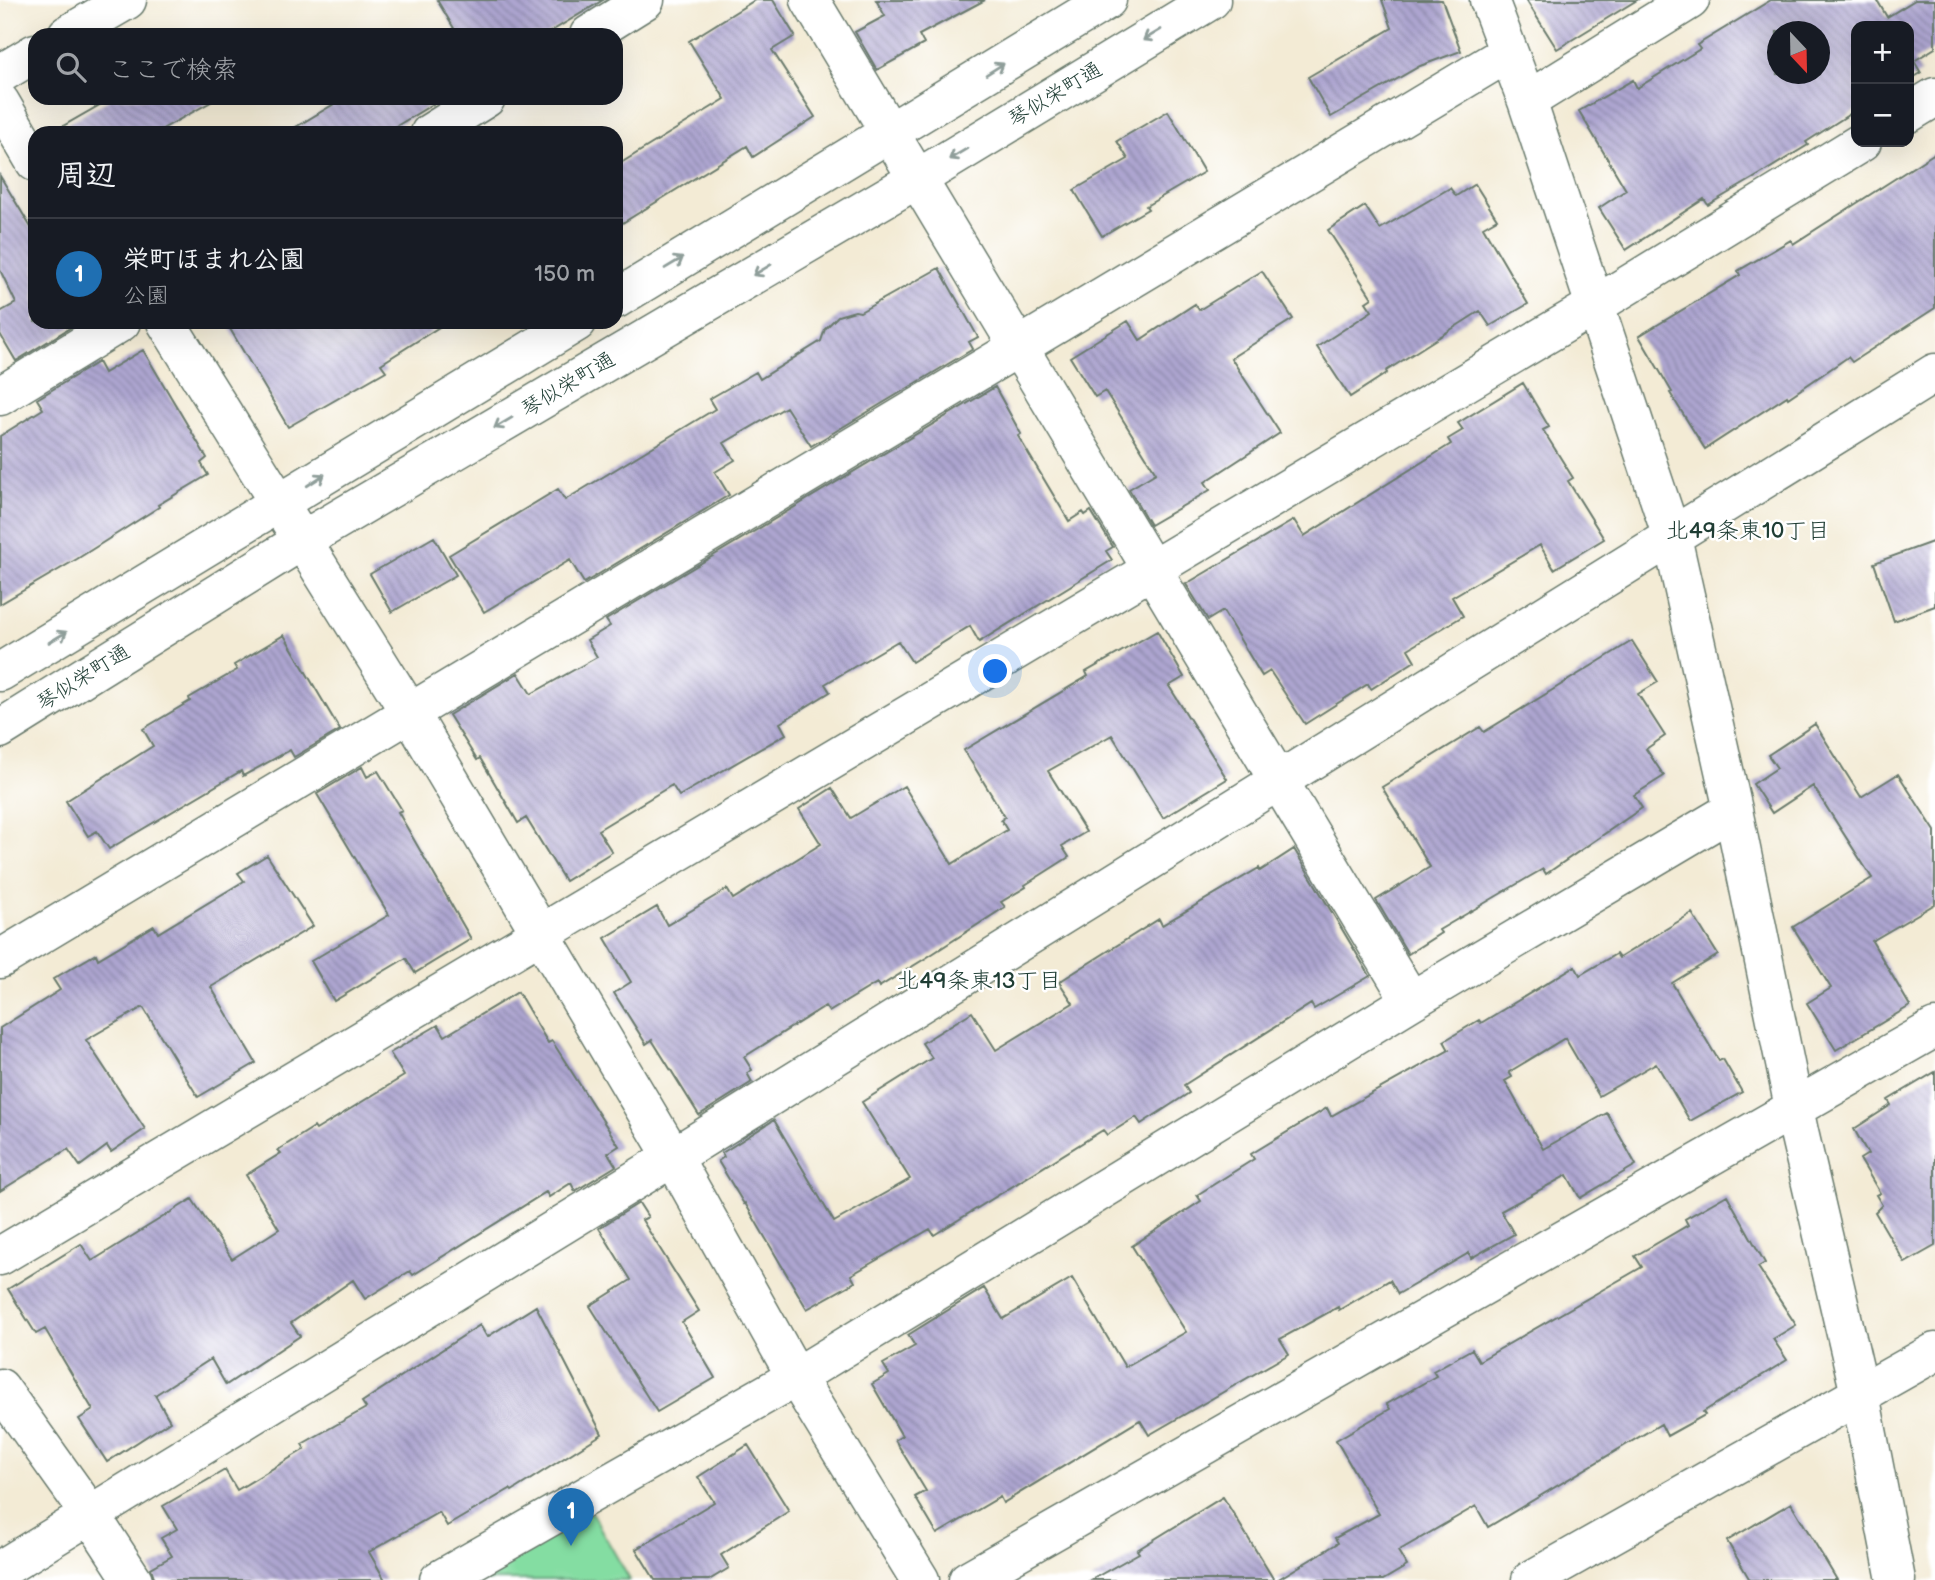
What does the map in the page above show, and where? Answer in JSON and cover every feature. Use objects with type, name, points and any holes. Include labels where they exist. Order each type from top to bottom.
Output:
[{"type":"street","points":[[79,28],[127,0]]},
{"type":"street","points":[[600,28],[646,0]]},
{"type":"street","points":[[810,0],[1411,1001]]},
{"type":"street","points":[[623,295],[1107,0]]},
{"type":"street","name":"琴似栄町通","points":[[0,729],[303,540],[917,179],[1210,0]]},
{"type":"street","points":[[1489,0],[1527,101],[1672,537],[1733,810],[1793,1107],[1860,1394],[1896,1580]]},
{"type":"street","points":[[1527,101],[1690,0]]},
{"type":"street","points":[[0,959],[1508,54]]},
{"type":"street","points":[[0,74],[28,57]]},
{"type":"street","points":[[1914,110],[1935,97]]},
{"type":"street","points":[[0,102],[28,150]]},
{"type":"street","points":[[441,126],[475,105]]},
{"type":"street","points":[[0,1256],[1150,568],[1594,306],[1854,147]]},
{"type":"street","points":[[0,396],[110,329]]},
{"type":"street","points":[[170,329],[410,713],[673,1157],[796,1377],[920,1580]]},
{"type":"street","points":[[0,672],[565,329]]},
{"type":"street","points":[[0,1570],[673,1157],[1935,373]]},
{"type":"street","points":[[439,1580],[796,1377],[1411,1001],[1733,810]]},
{"type":"street","points":[[968,1580],[1935,1028]]},
{"type":"street","points":[[1531,1580],[1935,1352]]},
{"type":"street","points":[[0,1388],[90,1514],[133,1580]]},
{"type":"green space","points":[[591,1512],[630,1580],[474,1580]]},
{"type":"building","points":[[437,0],[603,0],[557,28],[454,28]]},
{"type":"building","points":[[755,0],[773,0],[795,36],[772,50],[815,117],[753,157],[747,146],[623,223],[623,162],[725,99],[689,41]]},
{"type":"building","points":[[876,0],[985,0],[919,35],[924,44],[877,70],[855,32],[885,16]]},
{"type":"building","points":[[1382,0],[1442,0],[1461,51],[1420,66],[1331,117],[1308,77],[1392,28]]},
{"type":"building","points":[[1526,0],[1637,0],[1557,49]]},
{"type":"building","points":[[1771,0],[1877,0],[1887,17],[1915,0],[1935,0],[1935,48],[1914,61],[1914,21],[1851,21],[1851,113],[1806,142],[1808,145],[1759,175],[1708,205],[1704,199],[1626,250],[1599,208],[1626,190],[1579,111],[1633,80],[1637,88],[1700,49],[1697,45]]},
{"type":"building","points":[[1914,61],[1921,73],[1914,77]]},
{"type":"building","points":[[100,105],[205,105],[168,126],[63,126]]},
{"type":"building","points":[[332,105],[431,105],[397,126],[298,126]]},
{"type":"building","points":[[1168,111],[1204,172],[1102,236],[1074,190],[1128,159],[1117,141]]},
{"type":"building","points":[[1935,153],[1935,308],[1852,362],[1848,357],[1705,449],[1639,336],[1740,275],[1738,271],[1791,240],[1793,244]]},
{"type":"building","points":[[0,176],[28,222],[28,329],[68,329],[16,361],[0,334],[0,312],[16,303],[0,270]]},
{"type":"building","points":[[1475,184],[1497,219],[1483,227],[1528,304],[1490,326],[1480,311],[1350,397],[1317,347],[1372,311],[1366,302],[1372,298],[1328,230],[1365,206],[1380,229],[1450,188],[1456,196]]},
{"type":"building","points":[[939,268],[978,337],[969,342],[973,349],[811,446],[786,407],[724,443],[735,460],[715,472],[729,495],[584,583],[570,560],[484,612],[449,555],[558,489],[565,500],[715,409],[709,399],[756,372],[760,379],[821,341],[825,329],[838,316],[860,312]]},
{"type":"building","points":[[1262,271],[1293,319],[1231,358],[1280,433],[1205,482],[1210,490],[1150,525],[1129,489],[1156,473],[1105,391],[1095,397],[1070,357],[1128,321],[1140,340],[1195,304],[1199,310]]},
{"type":"building","points":[[230,329],[436,329],[381,364],[386,371],[288,427]]},
{"type":"building","points":[[143,350],[207,458],[201,463],[208,475],[77,559],[0,604],[0,436],[43,409],[37,399],[98,362],[104,373]]},
{"type":"building","points":[[1523,383],[1549,427],[1543,430],[1573,478],[1568,481],[1604,539],[1554,569],[1540,545],[1452,597],[1463,616],[1408,649],[1415,661],[1371,689],[1368,684],[1305,724],[1270,671],[1262,676],[1223,611],[1208,620],[1186,584],[1294,520],[1304,536],[1451,444],[1448,439],[1463,430],[1458,423]]},
{"type":"building","points":[[995,387],[1021,434],[1018,436],[1069,521],[1083,512],[1085,515],[1091,511],[1113,547],[1106,551],[1112,560],[979,642],[970,626],[912,662],[898,641],[825,684],[830,692],[780,723],[786,734],[679,796],[672,785],[598,830],[612,852],[565,881],[526,818],[518,823],[480,758],[477,760],[449,715],[518,673],[531,694],[597,657],[587,640],[610,626],[606,620]]},
{"type":"building","points":[[434,537],[456,575],[392,612],[370,574]]},
{"type":"building","points":[[1935,541],[1935,606],[1894,621],[1874,563]]},
{"type":"building","points":[[1157,631],[1184,677],[1169,686],[1227,779],[1163,818],[1112,735],[1048,771],[1086,832],[1062,846],[1069,857],[1001,902],[1005,907],[879,987],[877,983],[829,1012],[825,1006],[744,1057],[752,1070],[747,1073],[752,1082],[699,1115],[652,1040],[646,1044],[614,993],[631,982],[605,938],[657,907],[667,925],[727,889],[733,899],[821,844],[799,809],[832,788],[851,818],[904,786],[952,864],[1007,830],[1001,820],[1005,817],[964,750],[1088,676],[1086,672]]},
{"type":"building","points":[[284,635],[340,730],[294,757],[290,750],[243,776],[241,771],[109,849],[97,831],[88,836],[66,801],[153,746],[143,729],[237,670],[234,665]]},
{"type":"building","points":[[1632,641],[1658,682],[1638,694],[1665,736],[1646,749],[1664,776],[1634,795],[1642,808],[1546,874],[1543,869],[1529,877],[1439,930],[1441,933],[1408,954],[1376,900],[1430,867],[1382,787],[1480,727],[1484,732]]},
{"type":"building","points":[[1815,724],[1861,797],[1898,774],[1935,831],[1935,904],[1872,941],[1910,1006],[1836,1050],[1807,1003],[1831,988],[1793,927],[1872,878],[1813,786],[1772,813],[1753,784],[1777,768],[1768,755]]},
{"type":"building","points":[[362,767],[367,777],[378,771],[402,810],[398,812],[471,939],[415,973],[406,958],[334,1001],[311,961],[389,915],[317,794]]},
{"type":"building","points":[[1294,849],[1370,976],[1314,1009],[1311,1004],[1184,1085],[1189,1093],[1141,1124],[1136,1117],[1107,1135],[1103,1130],[934,1235],[930,1229],[851,1275],[855,1282],[807,1309],[718,1161],[724,1157],[722,1153],[774,1120],[834,1222],[910,1179],[862,1102],[932,1058],[922,1043],[972,1012],[996,1050],[1073,1003],[1059,982],[1159,919],[1162,925],[1259,868],[1260,871]]},
{"type":"building","points":[[267,855],[313,926],[211,987],[256,1063],[198,1097],[143,1007],[86,1040],[145,1129],[111,1152],[107,1146],[80,1166],[68,1149],[0,1191],[0,1028],[60,990],[53,979],[96,954],[98,959],[154,926],[158,933],[244,881],[238,873]]},
{"type":"building","points":[[1692,913],[1718,955],[1672,983],[1719,1061],[1723,1059],[1742,1092],[1690,1121],[1656,1063],[1599,1096],[1565,1038],[1509,1072],[1512,1077],[1505,1081],[1543,1149],[1607,1113],[1636,1165],[1580,1198],[1567,1175],[1501,1211],[1514,1234],[1471,1258],[1469,1253],[1398,1294],[1390,1280],[1339,1310],[1338,1307],[1280,1339],[1289,1354],[1149,1435],[1140,1420],[1003,1503],[1000,1497],[937,1534],[915,1497],[926,1491],[895,1440],[902,1436],[872,1384],[889,1374],[883,1364],[915,1346],[908,1335],[984,1288],[1003,1319],[1072,1278],[1125,1367],[1186,1332],[1132,1246],[1201,1201],[1197,1195],[1254,1159],[1251,1154],[1327,1108],[1331,1116],[1449,1050],[1444,1041],[1479,1020],[1481,1023],[1575,966],[1580,975],[1616,954],[1619,958]]},
{"type":"building","points":[[518,992],[548,1043],[552,1041],[619,1146],[608,1153],[616,1166],[575,1191],[571,1183],[549,1197],[546,1192],[413,1275],[410,1271],[365,1299],[353,1280],[291,1323],[300,1336],[226,1385],[211,1359],[155,1395],[170,1421],[107,1462],[79,1419],[93,1410],[45,1329],[36,1334],[8,1289],[81,1244],[92,1261],[192,1199],[232,1259],[279,1229],[246,1175],[281,1153],[278,1150],[314,1127],[316,1130],[404,1076],[390,1053],[438,1025],[445,1036]]},
{"type":"building","points":[[1935,1072],[1935,1246],[1905,1263],[1875,1212],[1882,1205],[1876,1195],[1880,1193],[1860,1159],[1868,1154],[1854,1129],[1891,1105],[1888,1100]]},
{"type":"building","points":[[1727,1195],[1765,1263],[1758,1267],[1796,1325],[1773,1339],[1787,1360],[1703,1412],[1705,1415],[1667,1436],[1661,1424],[1488,1527],[1476,1506],[1398,1551],[1407,1566],[1383,1580],[1277,1580],[1338,1543],[1335,1538],[1379,1514],[1336,1440],[1390,1409],[1387,1404],[1436,1376],[1433,1371],[1472,1349],[1479,1361],[1642,1267],[1635,1256],[1688,1225],[1685,1219]]},
{"type":"building","points":[[639,1203],[648,1217],[642,1220],[699,1311],[682,1322],[715,1378],[657,1412],[590,1306],[631,1280],[599,1228]]},
{"type":"building","points":[[536,1306],[602,1434],[512,1491],[510,1489],[447,1526],[439,1512],[369,1552],[385,1580],[155,1580],[151,1568],[172,1556],[161,1538],[177,1529],[163,1506],[225,1470],[237,1490],[305,1449],[302,1444],[366,1408],[362,1402],[480,1325],[487,1337]]},
{"type":"building","points":[[748,1445],[789,1511],[721,1555],[729,1568],[709,1580],[655,1580],[636,1549],[714,1502],[698,1477]]},
{"type":"building","points":[[1223,1497],[1274,1580],[1091,1580],[1139,1553],[1137,1550]]},
{"type":"building","points":[[1791,1503],[1837,1580],[1750,1580],[1727,1541]]},
{"type":"place","name":"栄町ほまれ公園","points":[[571,1546]]},
{"type":"district","name":"北49条東10丁目","points":[[1748,530]]},
{"type":"district","name":"北49条東13丁目","points":[[979,980]]}]
